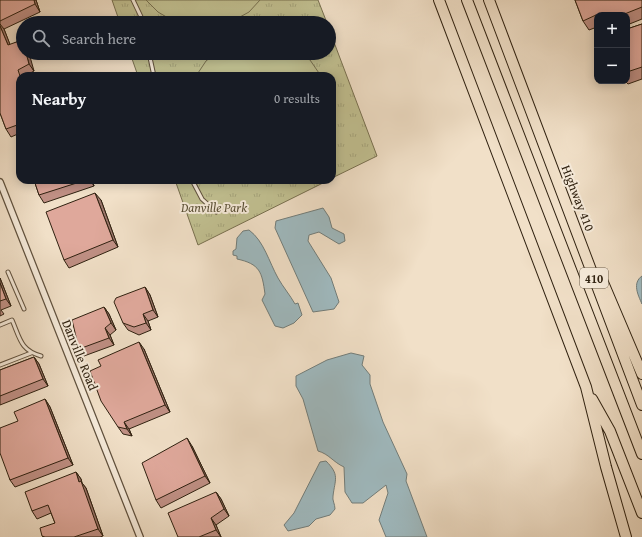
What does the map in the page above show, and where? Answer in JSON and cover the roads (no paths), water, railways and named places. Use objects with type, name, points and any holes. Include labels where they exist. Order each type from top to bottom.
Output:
[{"type":"highway","points":[[439,0],[586,387],[606,467],[626,537]]},
{"type":"highway","points":[[467,0],[642,454]]},
{"type":"highway","name":"Highway 410","points":[[489,0],[642,405]]},
{"type":"highway","points":[[546,150],[642,374]]},
{"type":"highway","points":[[586,387],[610,431],[642,513]]},
{"type":"street","name":"Danville Road","points":[[0,182],[140,537]]},
{"type":"lane","points":[[133,0],[141,16]]},
{"type":"lane","points":[[151,60],[153,72]]},
{"type":"lane","points":[[194,184],[202,199],[216,212]]},
{"type":"lane","points":[[8,272],[24,309]]},
{"type":"lane","points":[[0,325],[12,320],[24,348],[31,353],[41,356]]},
{"type":"lane","points":[[0,365],[31,353]]},
{"type":"water","points":[[323,208],[329,217],[332,228],[344,234],[345,241],[339,244],[319,232],[309,235],[308,241],[331,278],[339,302],[334,309],[313,312],[275,228],[276,221]]},
{"type":"water","points":[[249,230],[259,240],[278,278],[295,304],[298,303],[302,315],[294,323],[283,328],[275,326],[262,300],[265,294],[263,280],[258,270],[251,263],[237,259],[237,256],[233,255],[233,251],[236,249],[237,238],[243,231]]},
{"type":"water","points":[[642,276],[642,304],[637,289],[637,282]]},
{"type":"water","points":[[351,353],[364,356],[362,365],[370,375],[370,384],[383,422],[407,474],[406,481],[427,537],[386,537],[379,520],[388,493],[386,485],[363,503],[352,503],[345,492],[344,467],[318,451],[303,399],[296,386],[296,376],[327,360]]},
{"type":"water","points":[[326,461],[336,477],[333,498],[335,509],[330,515],[316,519],[309,526],[288,531],[284,525],[294,513],[320,462]]},
{"type":"park label","name":"Danville Park","points":[[214,207]]}]
